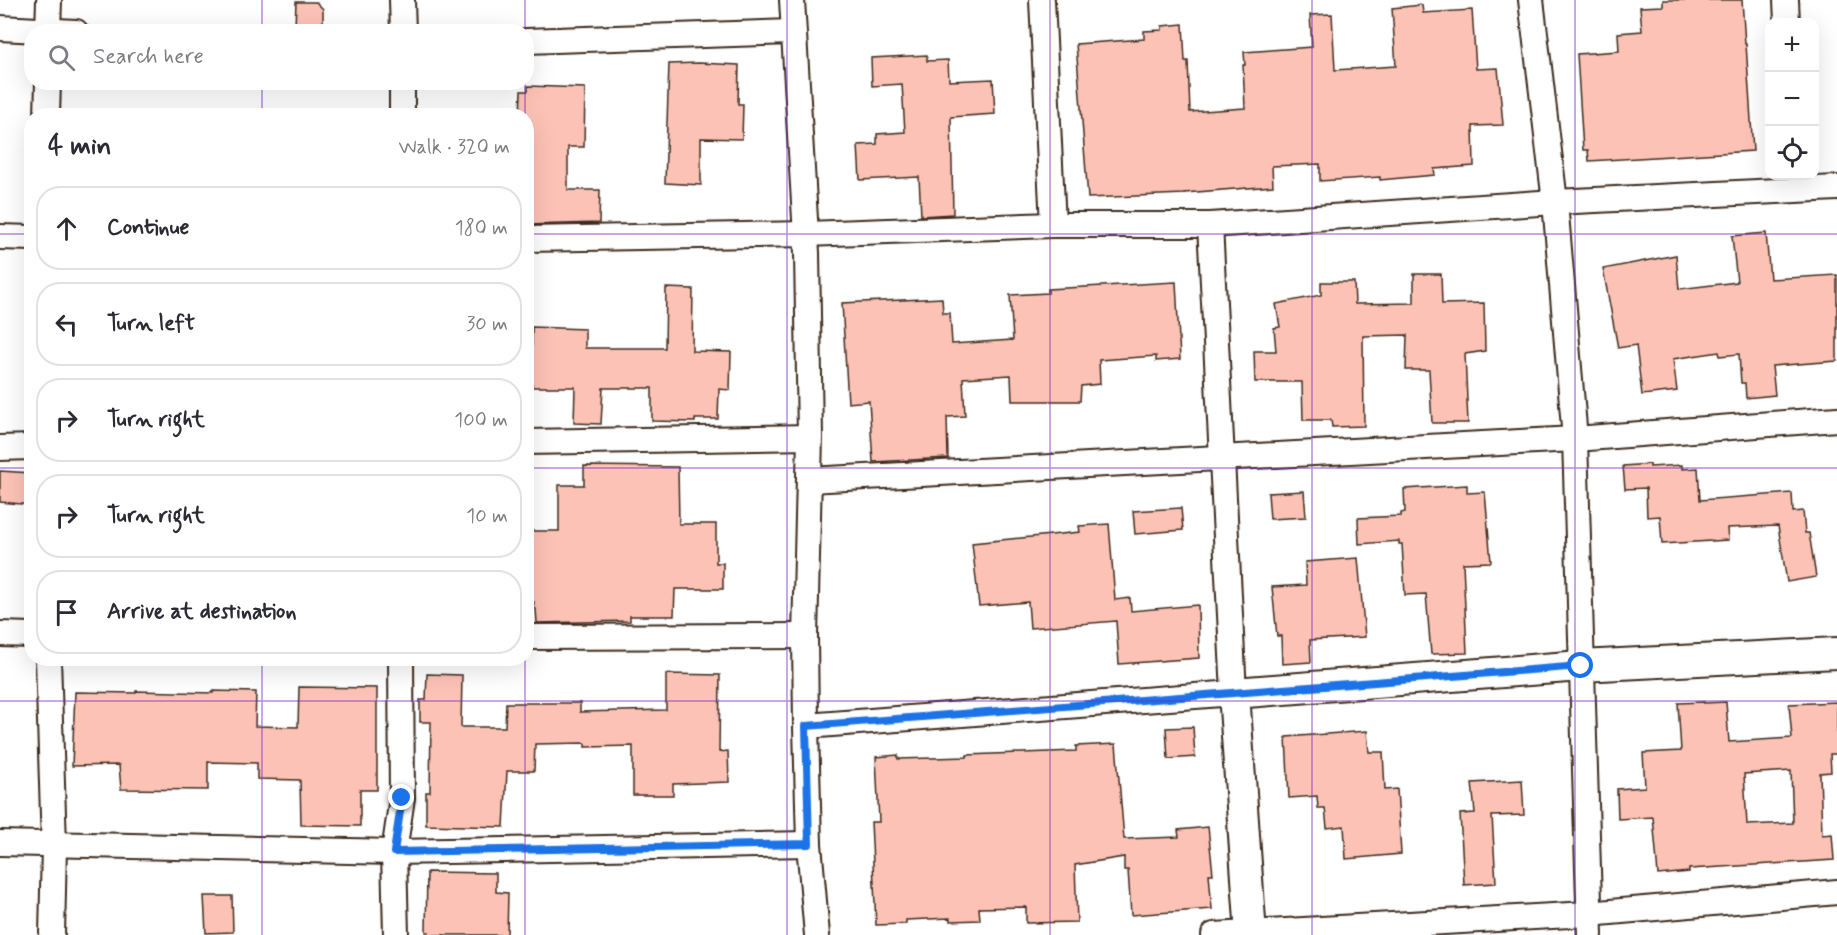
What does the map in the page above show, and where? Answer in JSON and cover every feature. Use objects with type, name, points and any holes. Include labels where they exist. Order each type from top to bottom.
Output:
[{"type":"street","points":[[48,24],[49,0]]},
{"type":"street","points":[[402,0],[403,24]]},
{"type":"street","points":[[792,0],[792,32],[806,234],[810,436],[805,636],[806,726],[809,844],[817,935]]},
{"type":"street","points":[[1042,0],[1053,225]]},
{"type":"street","points":[[1531,0],[1556,202],[1575,439],[1589,924]]},
{"type":"street","points":[[1786,0],[1788,18]]},
{"type":"street","points":[[0,28],[24,30]]},
{"type":"street","points":[[534,41],[792,32]]},
{"type":"street","points":[[47,108],[48,90]]},
{"type":"street","points":[[402,90],[402,108]]},
{"type":"street","points":[[534,239],[806,234],[1053,225],[1210,225],[1799,183],[1837,188]]},
{"type":"street","points":[[1210,225],[1234,693],[1251,934]]},
{"type":"street","points":[[0,237],[24,238]]},
{"type":"street","points":[[809,480],[1575,439],[1837,419]]},
{"type":"street","points":[[534,442],[810,436]]},
{"type":"street","points":[[0,448],[24,447]]},
{"type":"street","points":[[0,634],[24,635]]},
{"type":"street","points":[[534,637],[805,636]]},
{"type":"street","points":[[806,726],[1581,666],[1837,653]]},
{"type":"street","points":[[48,666],[54,846],[52,935]]},
{"type":"street","points":[[396,935],[394,852],[402,798],[400,666]]},
{"type":"street","points":[[0,843],[394,852],[809,844]]},
{"type":"street","points":[[1214,935],[1589,924],[1837,892]]},
{"type":"building","points":[[1663,0],[1742,0],[1753,151],[1589,161],[1588,150],[1583,150],[1577,54],[1619,51],[1618,33],[1642,31],[1640,7],[1663,6]]},
{"type":"building","points":[[296,2],[316,2],[323,9],[323,24],[295,24]]},
{"type":"building","points":[[1422,5],[1423,13],[1472,10],[1476,69],[1498,68],[1503,125],[1473,126],[1474,166],[1434,169],[1435,175],[1380,180],[1380,177],[1320,181],[1320,164],[1272,166],[1273,186],[1184,194],[1088,198],[1076,44],[1144,39],[1144,31],[1162,30],[1162,26],[1183,24],[1185,61],[1188,61],[1190,112],[1245,108],[1244,52],[1312,47],[1310,15],[1332,14],[1335,70],[1396,66],[1392,8]]},
{"type":"building","points":[[927,55],[927,61],[948,60],[949,81],[993,79],[995,114],[951,117],[953,214],[921,216],[919,177],[860,180],[858,145],[877,144],[877,134],[905,132],[902,84],[872,86],[871,58]]},
{"type":"building","points":[[669,64],[739,65],[738,104],[743,104],[742,139],[701,138],[701,185],[665,183]]},
{"type":"building","points":[[534,86],[585,88],[584,147],[568,147],[568,190],[600,190],[599,223],[534,225],[534,108],[520,108],[521,91],[534,90]]},
{"type":"building","points":[[1766,233],[1770,279],[1837,275],[1837,361],[1772,366],[1775,395],[1746,398],[1745,383],[1741,383],[1739,354],[1720,356],[1719,352],[1673,359],[1677,391],[1642,395],[1636,345],[1618,348],[1603,269],[1676,255],[1679,289],[1737,282],[1732,236]]},
{"type":"building","points":[[1414,274],[1441,274],[1442,304],[1484,303],[1485,351],[1465,354],[1468,423],[1432,423],[1429,370],[1406,370],[1407,335],[1363,336],[1364,426],[1332,427],[1331,420],[1303,420],[1302,382],[1255,382],[1254,351],[1276,351],[1274,328],[1280,327],[1276,304],[1321,295],[1321,282],[1354,282],[1355,304],[1414,303]]},
{"type":"building","points":[[1176,282],[1180,359],[1156,361],[1156,356],[1099,360],[1100,384],[1081,386],[1080,401],[1012,401],[1011,375],[963,378],[965,416],[947,417],[948,458],[873,462],[869,401],[848,403],[842,303],[942,298],[943,313],[950,313],[952,344],[1013,340],[1010,295],[1048,293],[1048,289]]},
{"type":"building","points":[[666,288],[693,289],[692,351],[731,352],[730,390],[719,389],[718,419],[695,419],[695,422],[652,421],[652,388],[603,388],[601,424],[574,423],[575,387],[534,387],[534,327],[585,329],[585,348],[665,348]]},
{"type":"building","points":[[1650,464],[1650,467],[1682,465],[1682,469],[1698,468],[1700,500],[1792,493],[1793,512],[1803,511],[1805,533],[1809,533],[1816,577],[1787,582],[1778,526],[1727,528],[1728,540],[1662,544],[1660,516],[1647,517],[1646,488],[1625,489],[1623,466]]},
{"type":"building","points":[[584,466],[678,467],[679,524],[716,524],[716,563],[723,563],[723,589],[675,589],[674,616],[630,616],[630,621],[537,623],[536,609],[534,609],[534,531],[559,531],[559,485],[584,485]]},
{"type":"building","points":[[0,471],[24,472],[24,504],[0,502]]},
{"type":"building","points":[[1467,485],[1467,493],[1485,492],[1491,562],[1463,563],[1467,653],[1431,654],[1426,594],[1405,595],[1402,544],[1399,544],[1399,541],[1359,544],[1358,518],[1401,516],[1401,513],[1405,512],[1404,489]]},
{"type":"building","points":[[1304,491],[1306,517],[1270,519],[1268,493]]},
{"type":"building","points":[[1181,508],[1183,530],[1135,534],[1133,511]]},
{"type":"building","points":[[1109,524],[1115,600],[1130,598],[1131,611],[1198,605],[1199,658],[1119,664],[1116,621],[1030,628],[1028,602],[979,606],[972,543],[1080,532],[1079,526]]},
{"type":"building","points":[[1358,558],[1365,637],[1310,640],[1311,662],[1282,664],[1281,636],[1277,636],[1272,587],[1306,585],[1305,562]]},
{"type":"building","points":[[427,674],[462,675],[461,727],[505,727],[506,703],[580,703],[580,712],[666,710],[666,674],[720,675],[719,752],[728,751],[729,782],[673,784],[673,795],[633,795],[633,746],[585,747],[585,743],[535,744],[534,771],[507,771],[504,827],[426,825],[426,792],[430,792],[431,722],[420,722],[420,700],[426,700]]},
{"type":"building","points":[[299,687],[377,688],[377,790],[360,790],[360,826],[301,825],[300,780],[257,779],[257,763],[208,762],[208,790],[121,789],[119,765],[72,766],[75,692],[256,692],[255,726],[298,727]]},
{"type":"building","points":[[1726,702],[1729,742],[1792,738],[1789,704],[1837,702],[1837,754],[1830,754],[1831,772],[1820,773],[1822,835],[1832,834],[1834,860],[1689,869],[1689,872],[1658,875],[1653,817],[1618,819],[1617,789],[1645,787],[1643,753],[1681,751],[1678,703]],"holes":[[[1791,771],[1793,823],[1747,825],[1744,774]]]},
{"type":"building","points":[[1193,727],[1195,757],[1168,759],[1166,728]]},
{"type":"building","points":[[1367,731],[1369,752],[1383,752],[1385,790],[1397,789],[1401,854],[1346,859],[1344,826],[1327,828],[1325,808],[1318,808],[1317,796],[1289,798],[1286,737]]},
{"type":"building","points":[[1116,744],[1124,839],[1179,837],[1178,830],[1208,827],[1213,874],[1209,874],[1212,909],[1131,915],[1128,870],[1124,870],[1124,857],[1075,865],[1077,922],[1026,923],[1026,907],[979,908],[980,920],[950,921],[950,918],[906,920],[906,924],[876,925],[871,822],[879,822],[876,757],[898,755],[898,759],[967,757],[967,755],[1076,751],[1076,746]]},
{"type":"building","points":[[1522,780],[1524,815],[1492,816],[1496,883],[1464,885],[1460,814],[1475,813],[1472,783]]},
{"type":"building","points":[[427,872],[496,873],[496,892],[508,893],[507,935],[429,935],[429,932],[426,932]]},
{"type":"building","points":[[204,896],[232,896],[233,932],[206,933]]},
{"type":"route","points":[[402,798],[394,852],[809,844],[806,726],[1581,666]]}]
